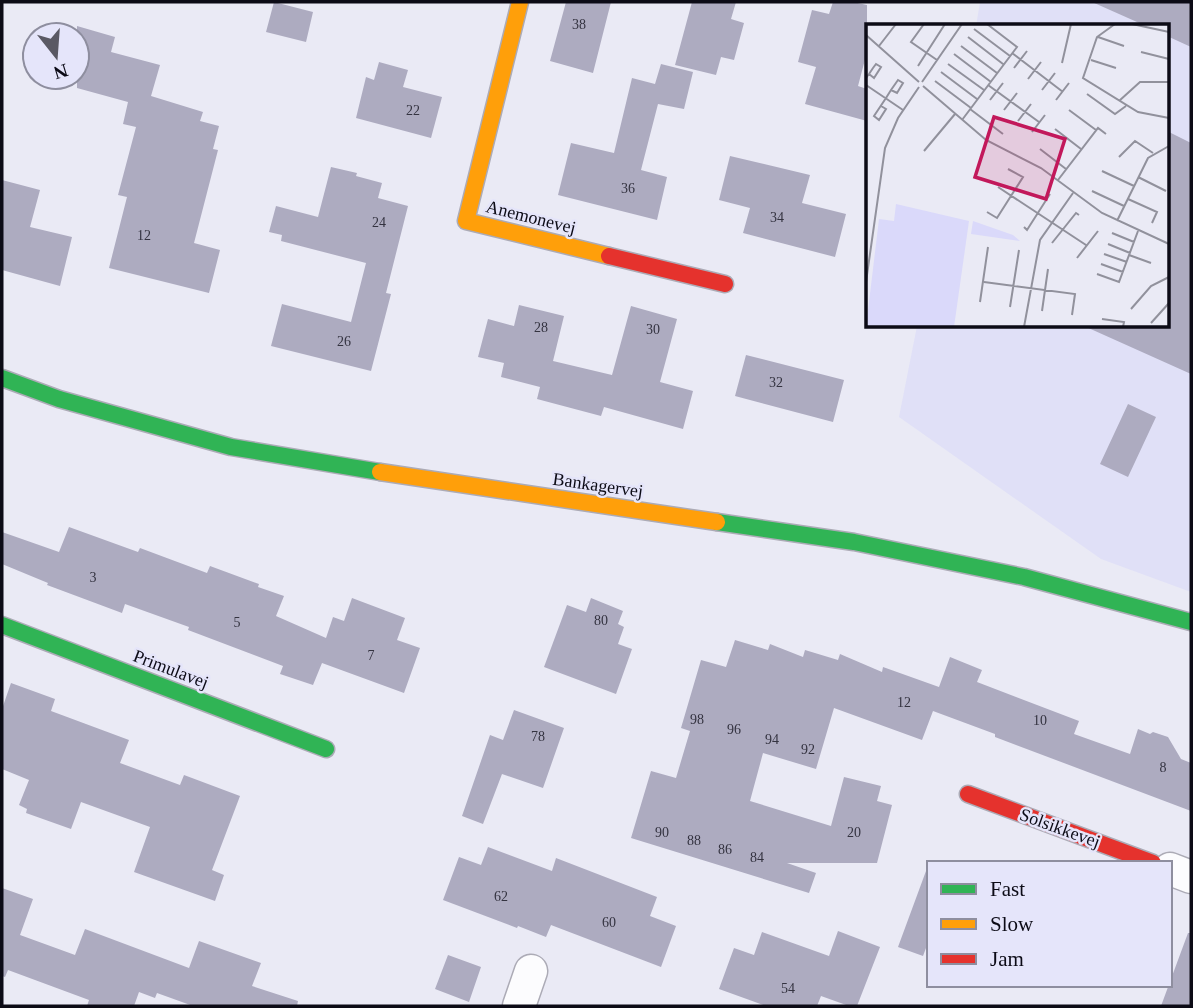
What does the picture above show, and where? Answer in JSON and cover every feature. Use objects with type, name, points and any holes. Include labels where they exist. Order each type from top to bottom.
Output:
[{"type":"street","name":"Anemonevej","points":[[520,2],[466,221],[725,284]]},
{"type":"street","name":"Bankagervej","points":[[2,378],[59,399],[231,447],[419,479],[854,542],[1024,577],[1191,622]]},
{"type":"street","name":"Primulavej","points":[[2,625],[326,749]]},
{"type":"street","name":"Solsikkevej","points":[[968,793],[1148,861]]},
{"type":"street","points":[[1172,870],[1191,877]]},
{"type":"street","points":[[519,1006],[531,971]]},
{"type":"shaded area","points":[[980,2],[1191,2],[1191,592],[1101,559],[899,417],[917,327],[1168,327],[1168,24],[976,24]]},
{"type":"building","points":[[274,2],[313,12],[306,42],[266,32]]},
{"type":"building","points":[[566,2],[611,2],[593,73],[550,61]]},
{"type":"building","points":[[692,2],[736,2],[731,19],[744,23],[734,60],[721,57],[716,75],[675,65]]},
{"type":"building","points":[[833,2],[867,5],[866,56],[858,86],[866,89],[866,121],[805,104],[816,67],[798,62],[812,10],[829,14]]},
{"type":"building","points":[[1092,2],[1191,2],[1191,47],[1168,36],[1168,24],[1142,24]]},
{"type":"building","points":[[91,30],[115,37],[111,52],[160,65],[151,96],[203,112],[200,121],[219,126],[213,149],[218,150],[194,243],[220,250],[209,293],[109,268],[127,197],[118,195],[136,127],[123,124],[128,102],[88,91],[91,91]]},
{"type":"building","points":[[379,62],[408,70],[403,87],[442,97],[431,138],[356,118],[366,77],[374,80]]},
{"type":"building","points":[[661,64],[693,72],[684,109],[658,104],[641,170],[667,177],[657,220],[558,195],[571,143],[614,153],[632,78],[655,84]]},
{"type":"building","points":[[1168,132],[1191,143],[1191,374],[1086,327],[1168,327]]},
{"type":"building","points":[[730,156],[810,175],[802,203],[846,214],[835,257],[743,233],[750,208],[719,200]]},
{"type":"building","points":[[331,167],[382,183],[378,198],[408,206],[386,293],[391,294],[371,371],[271,346],[282,304],[351,322],[366,263],[281,241],[282,235],[269,232],[276,206],[318,217]]},
{"type":"building","points":[[2,180],[40,190],[30,227],[72,237],[60,286],[2,270]]},
{"type":"building","points":[[519,305],[564,316],[553,361],[612,375],[631,306],[677,319],[660,382],[693,391],[683,429],[604,407],[601,416],[537,399],[540,387],[501,377],[504,363],[478,357],[488,319],[514,326]]},
{"type":"building","points":[[746,355],[844,380],[833,422],[735,396]]},
{"type":"building","points":[[1128,404],[1156,417],[1128,477],[1100,464]]},
{"type":"building","points":[[69,527],[138,552],[140,548],[207,573],[210,566],[259,584],[258,587],[284,596],[276,616],[326,638],[333,617],[344,621],[352,598],[405,618],[397,640],[420,648],[404,693],[322,663],[313,685],[280,674],[283,666],[188,630],[189,627],[125,604],[122,613],[47,585],[48,583],[2,564],[2,532],[59,552]]},
{"type":"building","points":[[591,598],[623,611],[618,624],[624,627],[618,644],[632,649],[616,694],[544,667],[567,605],[586,612]]},
{"type":"building","points":[[735,640],[768,650],[770,644],[803,657],[805,650],[838,660],[840,654],[882,672],[883,667],[939,687],[950,657],[982,670],[977,682],[1079,721],[1074,734],[1130,754],[1138,729],[1168,737],[1181,759],[1191,763],[1191,811],[933,711],[922,740],[834,708],[816,769],[763,753],[750,801],[831,826],[844,777],[881,786],[877,801],[892,805],[877,863],[787,863],[816,873],[809,893],[631,838],[651,771],[676,778],[690,731],[681,728],[701,660],[726,667]]},
{"type":"building","points":[[11,683],[55,699],[51,711],[129,740],[120,763],[180,785],[184,775],[240,796],[212,870],[224,875],[215,901],[134,872],[150,827],[81,802],[71,829],[26,813],[27,809],[19,805],[29,780],[2,769],[2,709]]},
{"type":"building","points":[[514,710],[564,728],[543,788],[502,774],[483,824],[462,816],[490,735],[503,740]]},
{"type":"building","points":[[488,847],[552,871],[556,858],[657,897],[650,916],[676,926],[661,967],[551,925],[546,937],[443,900],[459,857],[481,865]]},
{"type":"building","points":[[927,871],[927,945],[923,956],[898,947]]},
{"type":"building","points":[[2,888],[33,899],[20,935],[75,955],[85,929],[189,968],[199,941],[261,963],[252,986],[298,1001],[297,1006],[193,1006],[157,993],[155,998],[139,992],[134,1006],[87,1006],[89,1000],[8,970],[5,977],[2,976]]},
{"type":"building","points":[[838,931],[880,947],[857,1006],[849,1006],[821,996],[817,1006],[766,1006],[719,989],[734,948],[754,955],[762,932],[829,956]]},
{"type":"building","points":[[1188,933],[1191,933],[1191,1006],[1161,1006],[1168,987],[1172,987],[1172,976]]},
{"type":"building","points":[[448,955],[481,967],[469,1002],[435,989]]},
{"type":"traffic: fast","points":[[2,378],[59,399],[231,447],[380,472]]},
{"type":"traffic: fast","points":[[717,522],[854,542],[1024,577],[1191,622]]},
{"type":"traffic: fast","points":[[2,625],[326,749]]},
{"type":"traffic: slow","points":[[520,2],[466,221],[609,256]]},
{"type":"traffic: slow","points":[[380,472],[717,522]]},
{"type":"traffic: jam","points":[[609,256],[725,284]]},
{"type":"traffic: jam","points":[[968,794],[1148,861]]}]
